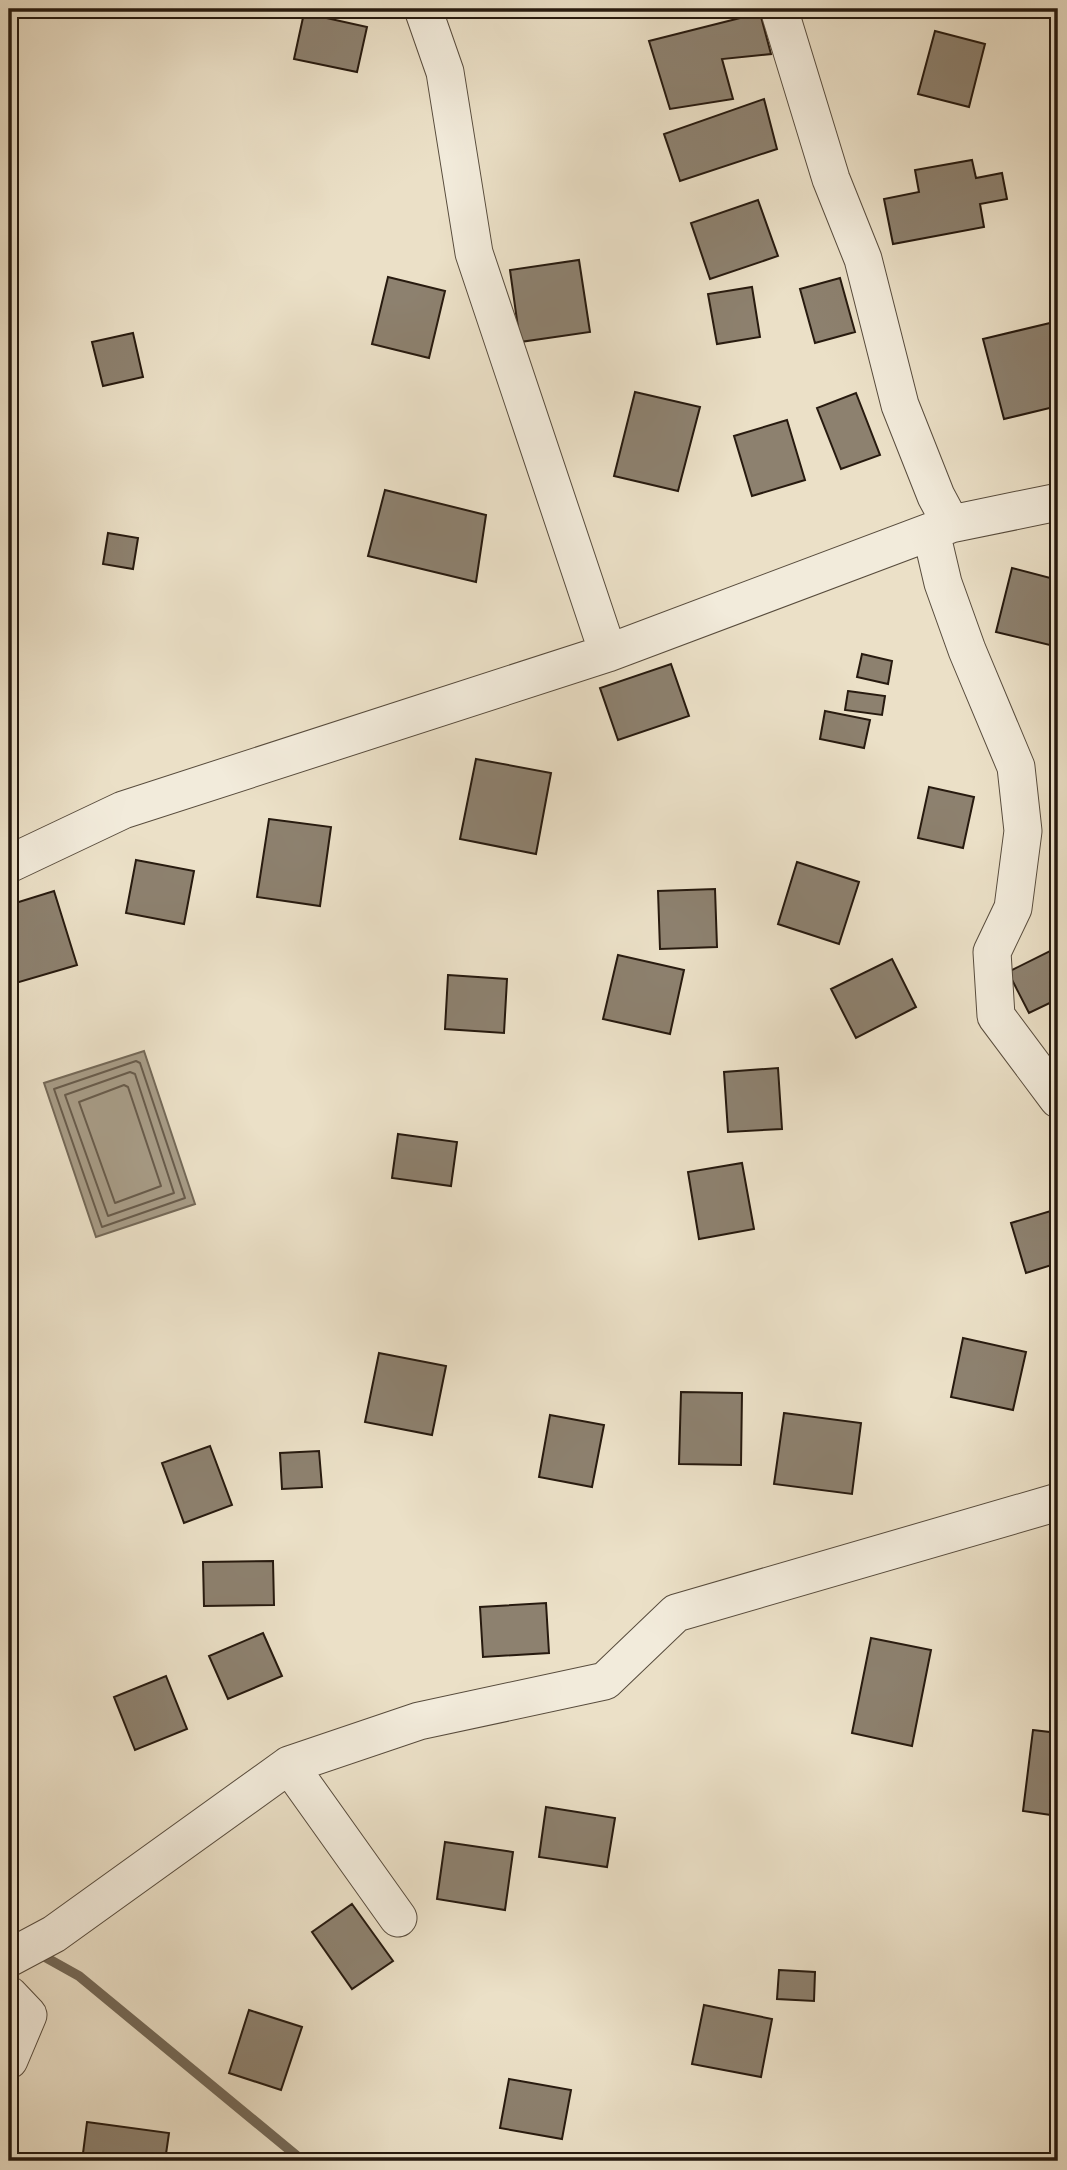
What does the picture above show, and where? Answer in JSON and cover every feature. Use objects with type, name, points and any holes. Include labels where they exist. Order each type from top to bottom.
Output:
[{"type":"street","points":[[423,9],[445,72],[474,253],[608,653]]},
{"type":"street","points":[[779,9],[831,179],[863,259],[901,405],[936,496],[941,528],[943,583],[967,650],[1016,767],[1023,831],[1013,908],[992,953],[996,1016],[1058,1099]]},
{"type":"street","points":[[9,864],[122,810],[608,653],[941,528],[1058,502]]},
{"type":"street","points":[[9,1958],[54,1934],[289,1765],[419,1721],[605,1681],[676,1613],[1058,1502]]},
{"type":"street","points":[[289,1765],[398,1918]]},
{"type":"street","points":[[9,1995],[28,2015],[9,2060]]},
{"type":"water","points":[[144,1051],[195,1204],[96,1237],[44,1083]]},
{"type":"building","points":[[304,13],[367,27],[357,72],[294,59]]},
{"type":"building","points":[[760,13],[771,54],[722,59],[733,99],[670,109],[649,41]]},
{"type":"building","points":[[935,31],[985,44],[969,107],[918,94]]},
{"type":"building","points":[[764,99],[777,149],[680,181],[664,134]]},
{"type":"building","points":[[972,160],[976,178],[1002,173],[1007,199],[980,204],[984,227],[893,244],[884,199],[919,192],[915,170]]},
{"type":"building","points":[[758,200],[778,256],[710,279],[691,223]]},
{"type":"building","points":[[579,260],[590,332],[520,342],[510,270]]},
{"type":"building","points":[[388,277],[445,291],[429,358],[372,344]]},
{"type":"building","points":[[840,278],[855,332],[815,343],[800,289]]},
{"type":"building","points":[[752,287],[760,337],[717,344],[708,294]]},
{"type":"building","points":[[1050,323],[1058,356],[1058,406],[1004,419],[983,339]]},
{"type":"building","points":[[133,333],[143,377],[103,386],[92,342]]},
{"type":"building","points":[[635,392],[700,407],[678,491],[614,476]]},
{"type":"building","points":[[856,393],[880,455],[841,469],[817,408]]},
{"type":"building","points":[[787,420],[805,480],[752,496],[734,436]]},
{"type":"building","points":[[385,490],[486,515],[476,582],[368,556]]},
{"type":"building","points":[[108,533],[138,538],[133,569],[103,564]]},
{"type":"building","points":[[1012,568],[1058,580],[1058,647],[996,632]]},
{"type":"building","points":[[862,654],[892,661],[888,684],[857,677]]},
{"type":"building","points":[[671,664],[689,716],[618,740],[600,688]]},
{"type":"building","points":[[848,691],[885,696],[882,715],[845,710]]},
{"type":"building","points":[[825,711],[870,720],[864,748],[820,739]]},
{"type":"building","points":[[476,759],[551,773],[536,854],[460,839]]},
{"type":"building","points":[[929,787],[974,797],[963,848],[918,838]]},
{"type":"building","points":[[269,819],[331,827],[320,906],[257,897]]},
{"type":"building","points":[[136,860],[194,871],[184,924],[126,913]]},
{"type":"building","points":[[797,862],[859,882],[839,944],[778,924]]},
{"type":"building","points":[[715,889],[717,947],[660,949],[658,891]]},
{"type":"building","points":[[54,891],[77,965],[9,985],[9,905]]},
{"type":"building","points":[[1058,947],[1058,999],[1029,1013],[1008,972]]},
{"type":"building","points":[[618,955],[684,970],[670,1034],[603,1019]]},
{"type":"building","points":[[892,959],[916,1007],[856,1038],[831,989]]},
{"type":"building","points":[[448,975],[507,979],[504,1033],[445,1029]]},
{"type":"building","points":[[778,1068],[782,1129],[728,1132],[724,1072]]},
{"type":"building","points":[[398,1134],[457,1142],[451,1186],[392,1178]]},
{"type":"building","points":[[742,1163],[754,1229],[699,1239],[688,1172]]},
{"type":"building","points":[[1054,1210],[1058,1226],[1058,1263],[1026,1273],[1011,1223]]},
{"type":"building","points":[[963,1338],[1026,1352],[1013,1410],[951,1397]]},
{"type":"building","points":[[379,1353],[446,1366],[432,1435],[365,1422]]},
{"type":"building","points":[[681,1392],[742,1393],[741,1465],[679,1464]]},
{"type":"building","points":[[784,1413],[861,1423],[852,1494],[774,1484]]},
{"type":"building","points":[[550,1415],[604,1425],[592,1487],[539,1477]]},
{"type":"building","points":[[210,1446],[232,1505],[184,1523],[162,1463]]},
{"type":"building","points":[[319,1451],[322,1487],[282,1489],[280,1453]]},
{"type":"building","points":[[273,1561],[274,1605],[204,1606],[203,1562]]},
{"type":"building","points":[[546,1603],[549,1653],[483,1657],[480,1607]]},
{"type":"building","points":[[263,1633],[282,1676],[228,1699],[209,1656]]},
{"type":"building","points":[[871,1638],[931,1650],[912,1746],[852,1733]]},
{"type":"building","points":[[166,1676],[187,1729],[135,1750],[114,1697]]},
{"type":"building","points":[[1033,1730],[1058,1733],[1058,1816],[1023,1811]]},
{"type":"building","points":[[546,1807],[615,1818],[607,1867],[539,1857]]},
{"type":"building","points":[[445,1842],[513,1852],[505,1910],[437,1899]]},
{"type":"building","points":[[352,1904],[393,1961],[352,1989],[312,1932]]},
{"type":"building","points":[[779,1970],[815,1972],[814,2001],[777,1999]]},
{"type":"building","points":[[704,2005],[772,2019],[761,2077],[692,2064]]},
{"type":"building","points":[[249,2010],[302,2027],[281,2090],[229,2073]]},
{"type":"building","points":[[509,2079],[571,2090],[562,2139],[500,2128]]},
{"type":"building","points":[[87,2122],[169,2133],[165,2161],[82,2161]]},
{"type":"waterway","points":[[36,1952],[79,1976],[303,2161]]}]
